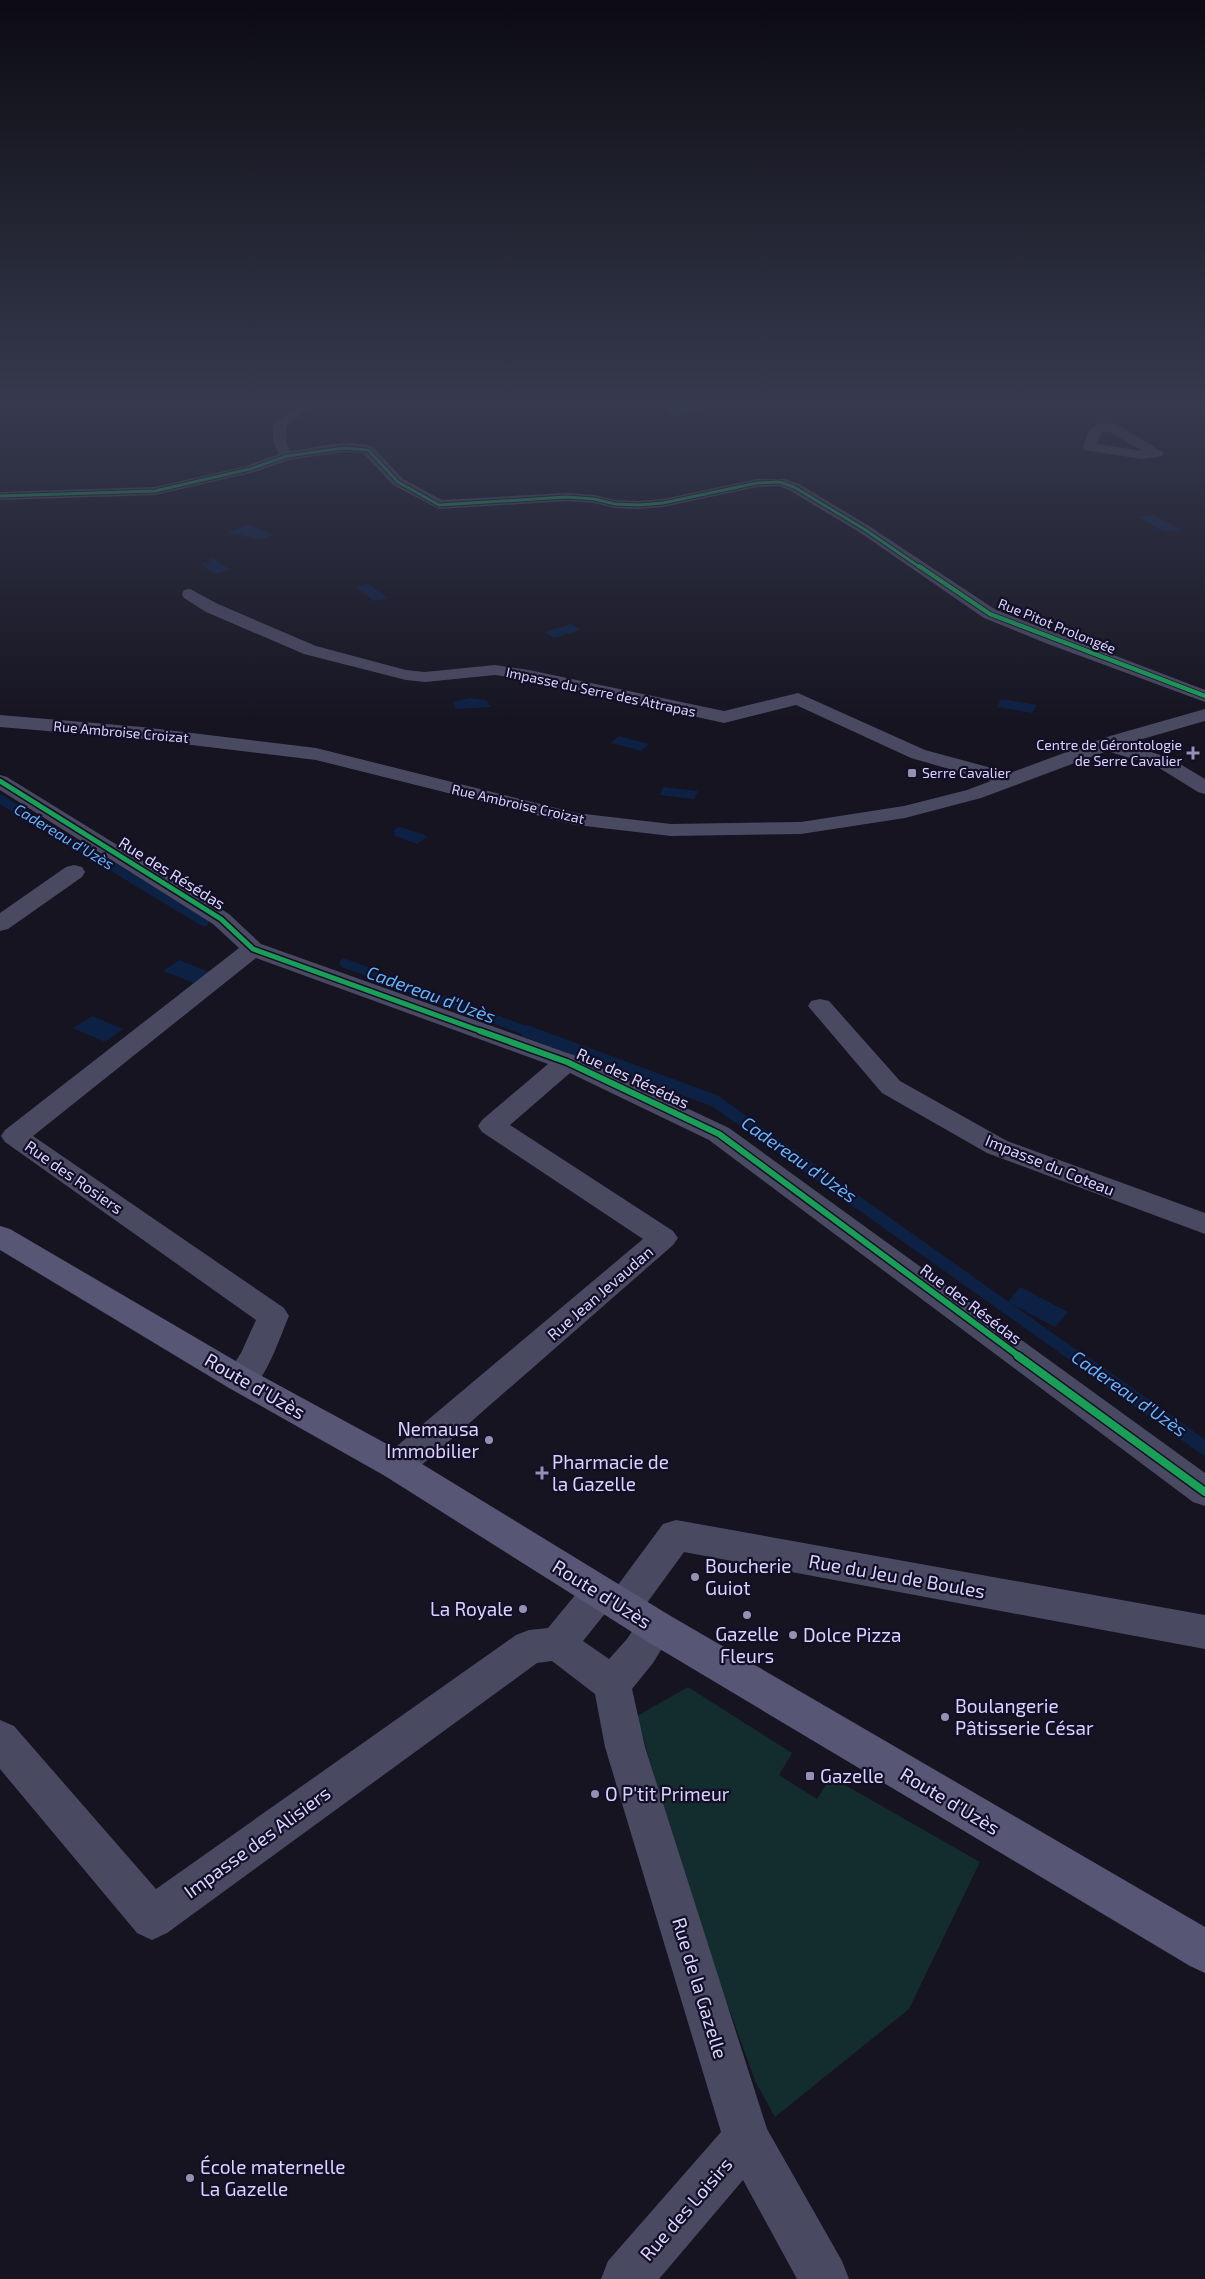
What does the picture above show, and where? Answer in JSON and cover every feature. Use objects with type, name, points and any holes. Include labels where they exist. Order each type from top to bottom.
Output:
[{"type":"main road","name":"Route d'Uzès","points":[[0,1236],[240,1379],[397,1466],[611,1600],[1205,1951]]},
{"type":"street","name":"Rue Pitot Prolongée","points":[[831,509],[864,529],[990,614],[1071,647],[1205,696]]},
{"type":"street","name":"Impasse du Serre des Attrapas","points":[[190,594],[212,608],[310,650],[406,676],[425,677],[495,670],[528,675],[724,717],[798,699],[918,754],[1010,780]]},
{"type":"street","name":"Rue Ambroise Croizat","points":[[0,721],[152,734],[316,754],[576,819],[671,830],[801,828],[905,812],[974,794],[1106,744],[1205,715]]},
{"type":"street","points":[[1106,744],[1163,762],[1205,788]]},
{"type":"street","name":"Rue des Résédas","points":[[0,781],[221,919],[253,949],[567,1062],[719,1134],[1205,1492]]},
{"type":"street","points":[[0,924],[74,872]]},
{"type":"street","name":"Rue des Rosiers","points":[[240,1379],[255,1359],[273,1316],[15,1136],[253,949]]},
{"type":"street","name":"Impasse du Coteau","points":[[820,1006],[891,1087],[997,1147],[1205,1224]]},
{"type":"street","name":"Rue Jean Jevaudan","points":[[397,1466],[663,1238],[492,1126],[567,1062]]},
{"type":"street","name":"Rue du Jeu de Boules","points":[[611,1600],[676,1536],[1205,1632]]},
{"type":"street","points":[[611,1600],[558,1644],[612,1684],[640,1651],[656,1627]]},
{"type":"street","name":"Impasse des Alisiers","points":[[0,1739],[152,1918],[529,1647],[558,1644]]},
{"type":"street","name":"Rue de la Gazelle","points":[[612,1684],[624,1747],[747,2139],[824,2279]]},
{"type":"street","name":"Rue des Loisirs","points":[[626,2279],[747,2139]]},
{"type":"green space","points":[[688,1687],[792,1753],[779,1775],[817,1799],[831,1777],[980,1862],[909,2009],[775,2117],[755,2081],[689,1897],[637,1716]]},
{"type":"water","points":[[1154,515],[1181,530],[1164,532],[1138,517]]},
{"type":"water","points":[[248,525],[274,535],[258,540],[227,533]]},
{"type":"water","points":[[213,558],[231,570],[215,574],[200,564],[211,561],[209,559]]},
{"type":"water","points":[[369,584],[387,598],[374,601],[356,587]]},
{"type":"water","points":[[571,624],[581,630],[554,638],[544,632]]},
{"type":"water","points":[[469,698],[486,700],[491,707],[456,709],[453,702]]},
{"type":"water","points":[[1001,699],[1037,705],[1032,713],[997,707]]},
{"type":"water","points":[[619,736],[649,744],[641,751],[611,743]]},
{"type":"water","points":[[663,787],[698,791],[694,799],[660,795]]},
{"type":"water","points":[[398,827],[428,836],[417,844],[393,835],[395,833],[393,831]]},
{"type":"water","points":[[179,960],[212,973],[197,984],[163,971]]},
{"type":"water","points":[[92,1016],[123,1029],[105,1042],[73,1028]]},
{"type":"water","points":[[1020,1287],[1068,1312],[1055,1327],[1008,1302]]},
{"type":"waterway","name":"Cadereau d'Uzès","points":[[0,799],[204,922]]},
{"type":"waterway","name":"Cadereau d'Uzès","points":[[344,963],[529,1032]]},
{"type":"waterway","name":"Cadereau d'Uzès","points":[[526,1031],[715,1101],[1076,1357]]},
{"type":"waterway","name":"Cadereau d'Uzès","points":[[1075,1356],[1205,1448]]},
{"type":"cycle path","points":[[831,509],[864,529],[990,614],[1205,696]]},
{"type":"cycle path","points":[[0,781],[221,919],[253,949],[567,1062],[719,1134],[1102,1418],[1205,1492]]},
{"type":"place","name":"Centre de Gérontologie de Serre Cavalier","points":[[1193,753]]},
{"type":"place","name":"Serre Cavalier","points":[[912,773]]},
{"type":"place","name":"Nemausa Immobilier","points":[[489,1440]]},
{"type":"place","name":"Pharmacie de la Gazelle","points":[[542,1473]]},
{"type":"place","name":"Boucherie Guiot","points":[[695,1577]]},
{"type":"place","name":"La Royale","points":[[523,1609]]},
{"type":"place","name":"Gazelle Fleurs","points":[[747,1615]]},
{"type":"place","name":"Dolce Pizza","points":[[793,1635]]},
{"type":"place","name":"Boulangerie Pâtisserie César","points":[[945,1717]]},
{"type":"place","name":"Gazelle","points":[[810,1776]]},
{"type":"place","name":"O P'tit Primeur","points":[[595,1794]]},
{"type":"place","name":"École maternelle La Gazelle","points":[[190,2178]]}]
